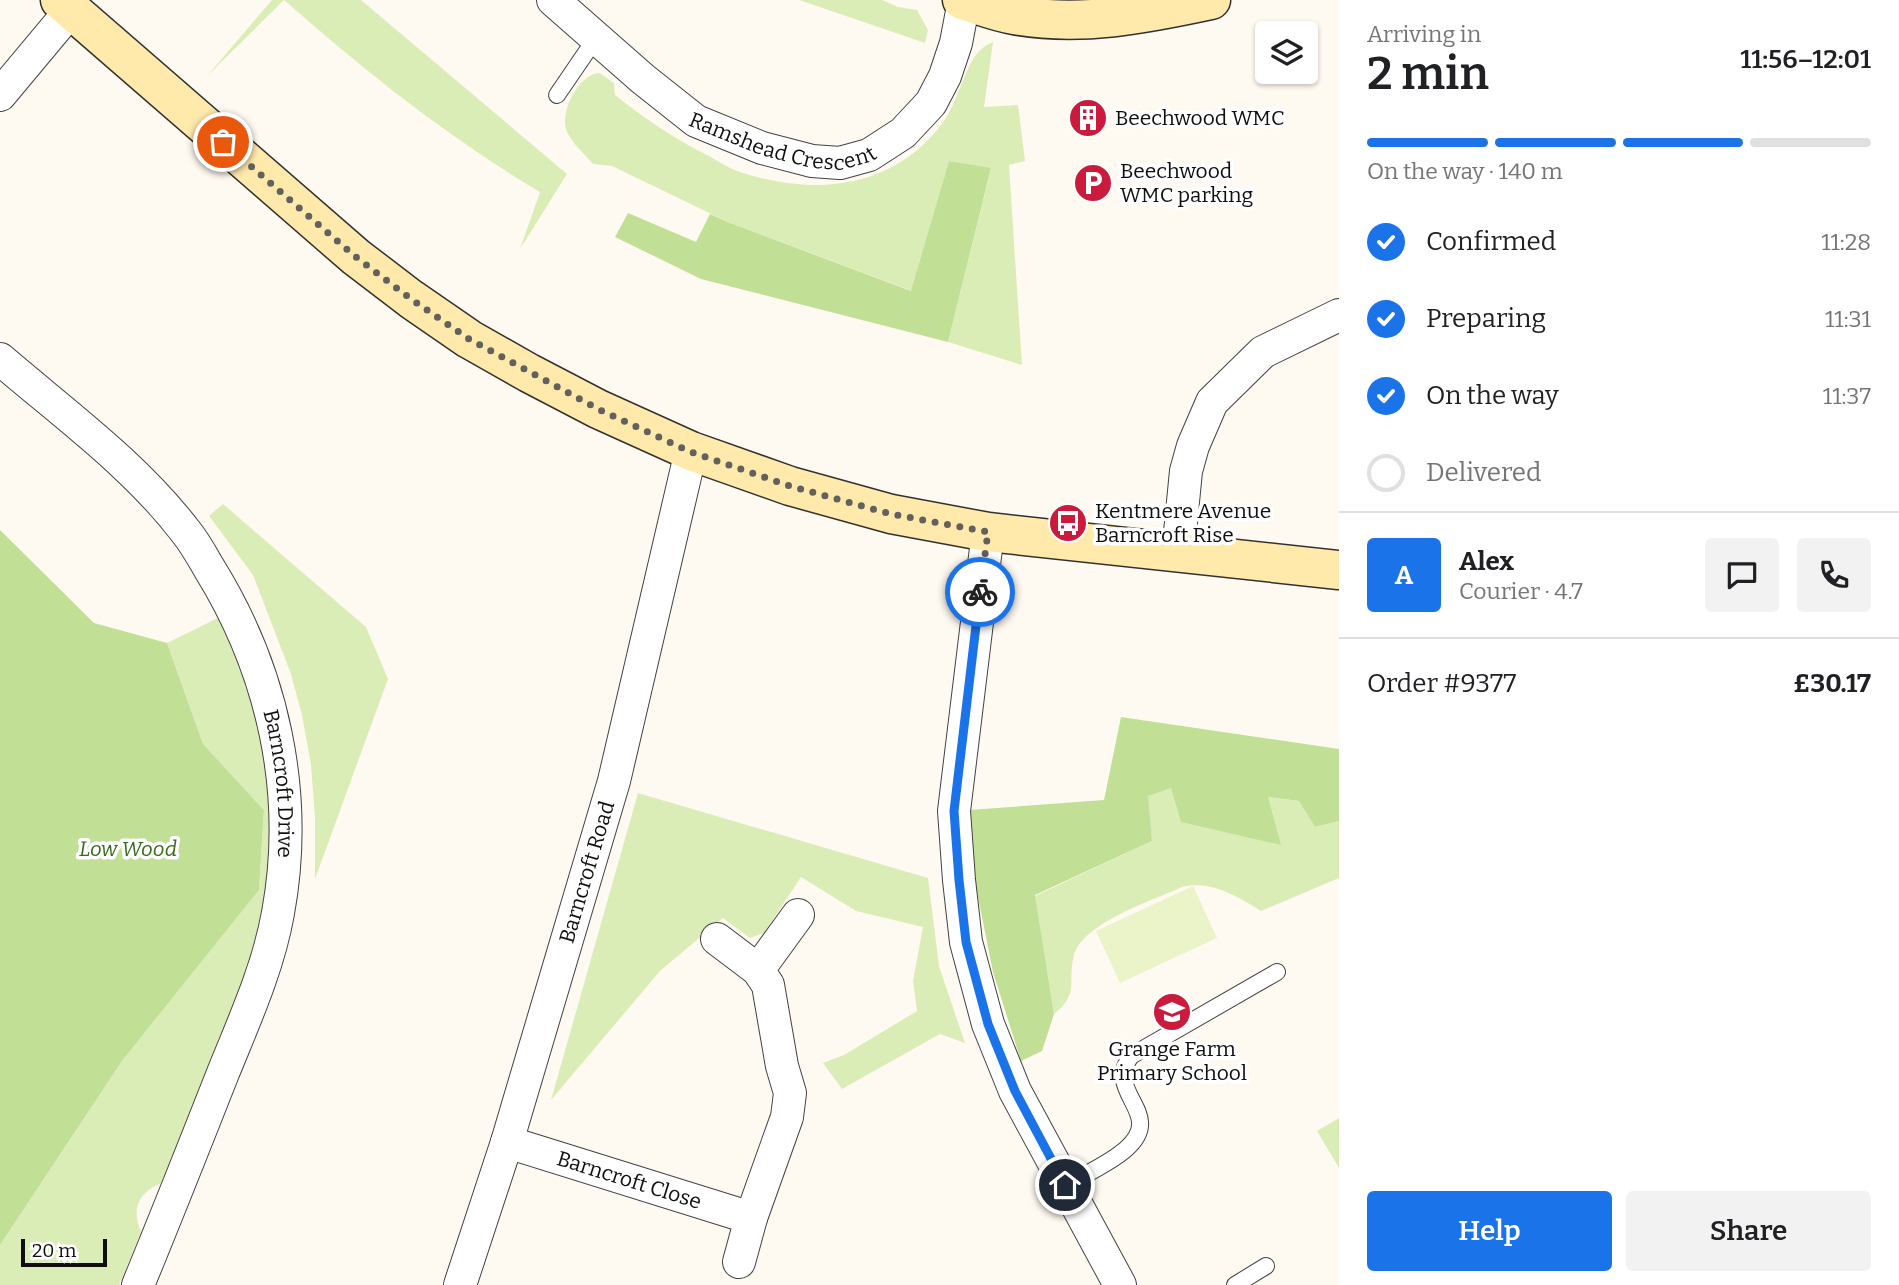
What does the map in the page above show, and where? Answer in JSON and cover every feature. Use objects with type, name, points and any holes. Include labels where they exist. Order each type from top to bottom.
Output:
[{"type":"street","name":"Ramshead Crescent","points":[[553,0],[643,79],[696,121],[762,148],[812,161],[840,163],[869,155],[903,133],[931,103],[945,75],[956,43],[963,0]]},
{"type":"street","points":[[963,0],[1012,15],[1055,20],[1146,14],[1211,0]]},
{"type":"street","points":[[0,95],[65,5],[356,257],[411,299],[469,339],[529,373],[598,409],[691,452],[790,486],[891,514],[988,532],[1339,570]]},
{"type":"street","points":[[1178,554],[1186,471],[1193,446],[1212,402],[1263,352],[1339,315]]},
{"type":"street","name":"Barncroft Drive","points":[[0,359],[139,478],[187,533],[223,590],[254,654],[278,735],[285,796],[286,857],[278,915],[261,979],[138,1285]]},
{"type":"street","name":"Barncroft Road","points":[[460,1285],[507,1142],[614,781],[691,452]]},
{"type":"street","points":[[988,532],[954,811],[966,942],[988,1024],[1015,1091],[1120,1285]]},
{"type":"street","points":[[758,970],[798,915]]},
{"type":"street","points":[[717,939],[758,970],[768,985],[782,1066],[790,1093],[787,1117],[751,1218],[739,1262]]},
{"type":"street","name":"Barncroft Close","points":[[507,1142],[751,1218]]},
{"type":"lane","points":[[557,95],[596,38]]},
{"type":"lane","points":[[1065,1185],[1125,1150],[1138,1131],[1138,1108],[1123,1081],[1125,1063],[1131,1056],[1277,972]]},
{"type":"lane","points":[[1235,1285],[1266,1266]]},
{"type":"green space","points":[[272,0],[284,0],[207,76]]},
{"type":"green space","points":[[284,0],[361,0],[567,174],[520,249],[540,192],[472,149],[407,102]]},
{"type":"green space","points":[[799,0],[882,0],[898,7],[917,10],[928,30],[925,43]]},
{"type":"green space","points":[[993,42],[984,107],[1018,105],[1025,161],[1009,165],[1022,365],[948,342],[991,169],[949,161],[912,291],[730,223],[612,166],[593,164],[573,142],[565,126],[567,107],[577,88],[584,80],[600,73],[614,83],[615,95],[638,112],[672,136],[733,169],[794,184],[850,182],[877,174],[901,162],[924,144],[950,111],[976,55]]},
{"type":"green space","points":[[949,161],[991,168],[948,342],[701,279],[615,237],[628,213],[696,242],[710,214],[911,291]]},
{"type":"green space","points":[[223,504],[366,627],[388,679],[315,879],[315,818],[311,765],[302,715],[291,674],[253,575],[209,516]]},
{"type":"green space","name":"Low Wood","points":[[0,530],[94,623],[167,643],[203,744],[264,810],[259,890],[122,1061],[0,1245]]},
{"type":"green space","points":[[222,616],[258,712],[273,826],[262,923],[244,985],[161,1183],[147,1192],[139,1203],[137,1216],[141,1232],[119,1285],[0,1285],[0,1245],[122,1061],[259,890],[264,810],[203,744],[167,643]]},
{"type":"green space","points":[[1121,717],[1339,749],[1339,821],[1315,827],[1299,801],[1268,797],[1281,845],[1181,822],[1171,788],[1148,796],[1152,841],[1035,895],[1054,1014],[1042,1051],[1021,1061],[993,972],[976,887],[970,810],[1104,800]]},
{"type":"green space","points":[[1171,788],[1280,845],[1267,797],[1299,801],[1315,827],[1339,821],[1339,878],[1261,911],[1223,891],[1192,885],[1120,914],[1091,932],[1080,943],[1072,964],[1070,993],[1062,1007],[1054,1014],[1035,896],[1152,841],[1147,796]]},
{"type":"green space","points":[[638,793],[928,878],[939,966],[965,1043],[940,1034],[842,1089],[823,1063],[844,1055],[917,1011],[913,981],[923,927],[856,911],[801,877],[764,933],[750,938],[723,918],[660,971],[551,1100]]},
{"type":"green space","points":[[1193,886],[1217,938],[1120,983],[1096,931]]},
{"type":"green space","points":[[1339,1118],[1339,1168],[1317,1131]]},
{"type":"way so far","points":[[223,142],[356,257],[411,299],[469,339],[598,409],[691,452],[790,486],[891,514],[988,532],[980,592]]},
{"type":"place","name":"Beechwood WMC","points":[[1088,118]]},
{"type":"place","name":"Beechwood WMC parking","points":[[1093,183]]},
{"type":"place","name":"Kentmere Avenue Barncroft Rise","points":[[1068,523]]},
{"type":"place","name":"Grange Farm Primary School","points":[[1172,1012]]},
{"type":"route","points":[[980,592],[954,811],[966,942],[988,1024],[1015,1091],[1065,1185]]}]
